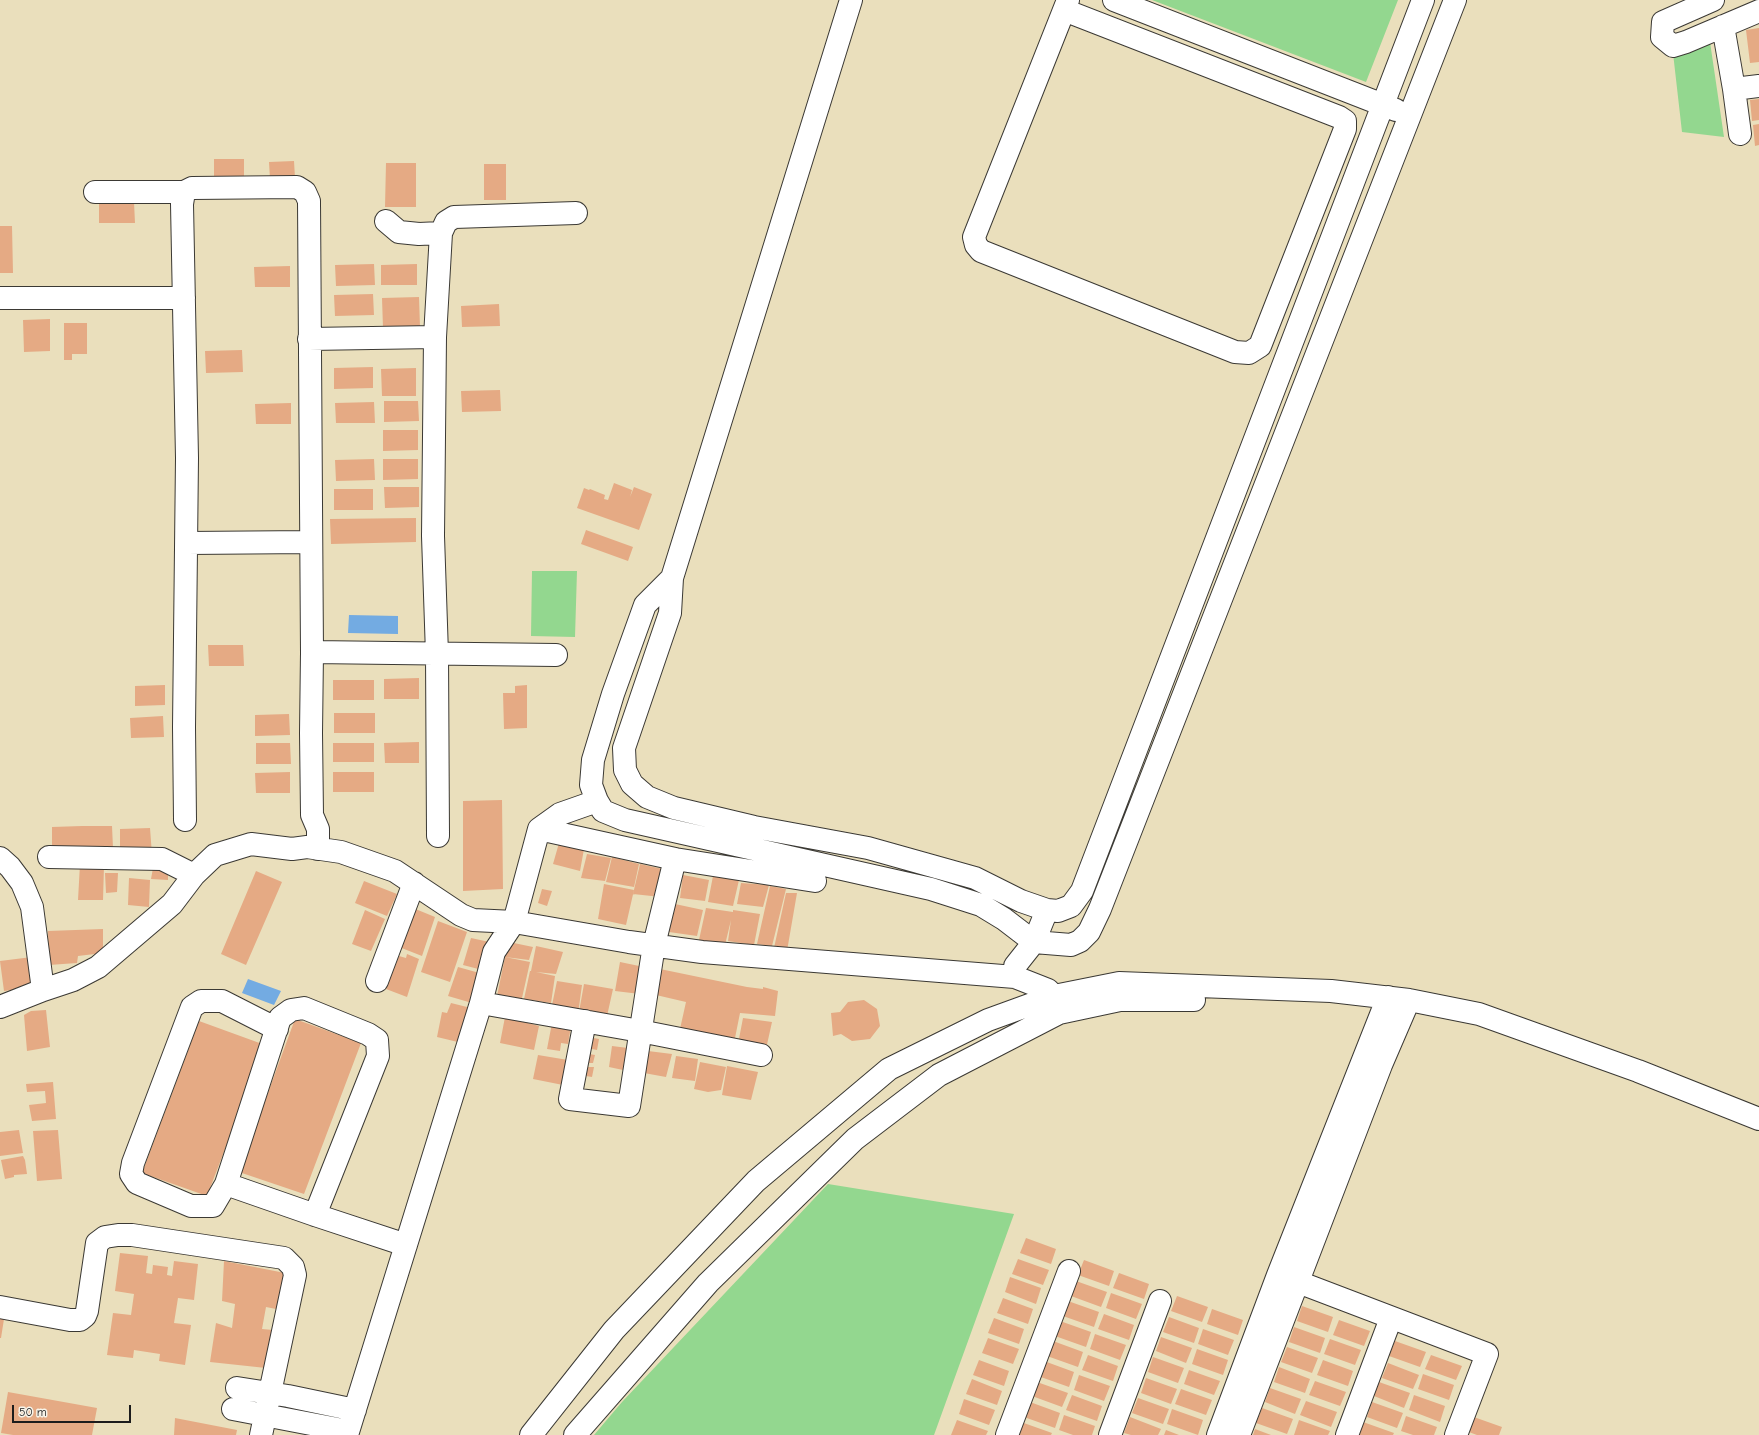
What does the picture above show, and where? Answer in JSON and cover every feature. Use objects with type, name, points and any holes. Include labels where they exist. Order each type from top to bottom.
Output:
[{"type":"street","points":[[851,0],[672,578],[670,614],[624,748],[625,770],[632,784],[647,797],[674,808],[754,827],[868,848],[975,878],[1021,901],[1047,910],[1058,911],[1071,906],[1082,891],[1423,0]]},
{"type":"street","points":[[1114,0],[1410,115]]},
{"type":"street","points":[[672,578],[646,605],[613,694],[593,760],[591,785],[597,801],[603,811],[625,820],[930,889],[981,904],[1004,919],[1034,942],[1071,945],[1080,941],[1089,932],[1100,909],[1455,0]]},
{"type":"street","points":[[1713,0],[1672,9],[1663,22],[1662,37],[1673,46],[1759,11]]},
{"type":"street","points":[[1066,5],[1339,116],[1345,121],[1345,129],[1260,346],[1249,353],[1235,352],[981,250],[976,245],[974,237],[1066,5]]},
{"type":"street","points":[[1723,26],[1740,134]]},
{"type":"street","points":[[1734,89],[1759,86]]},
{"type":"street","points":[[95,192],[184,192],[192,188],[297,187],[305,192],[309,201],[312,652],[310,733],[312,815],[318,829],[313,848]]},
{"type":"street","points":[[184,192],[182,204],[187,543],[184,727],[185,820]]},
{"type":"street","points":[[438,836],[437,654],[433,536],[435,337],[441,233],[446,222],[454,217],[576,213]]},
{"type":"street","points":[[386,221],[400,232],[419,234],[441,233]]},
{"type":"street","points":[[0,298],[184,298]]},
{"type":"street","points":[[309,339],[435,337]]},
{"type":"street","points":[[187,543],[311,542]]},
{"type":"street","points":[[312,652],[556,655]]},
{"type":"street","points":[[355,1410],[270,1393],[235,1398],[264,1425],[348,1433],[481,1003],[494,952],[514,922],[539,829],[560,814],[597,801]]},
{"type":"street","points":[[539,829],[675,859],[815,881]]},
{"type":"street","points":[[0,1007],[73,980],[98,967],[172,904],[194,875],[215,855],[251,844],[292,849],[313,848],[340,852],[395,871],[461,915],[472,920],[514,922],[702,952],[1016,977],[1048,990],[1056,1004]]},
{"type":"street","points":[[49,857],[162,859],[194,875]]},
{"type":"street","points":[[0,858],[10,867],[22,883],[32,907],[43,990]]},
{"type":"street","points":[[585,1021],[570,1099],[630,1106],[654,945],[675,859]]},
{"type":"street","points":[[377,981],[414,883]]},
{"type":"street","points":[[1016,977],[1015,966],[1034,942],[1047,910]]},
{"type":"street","points":[[531,1435],[614,1330],[756,1181],[889,1069],[988,1020],[1056,1004],[1120,1000],[1292,1000],[1396,1004],[1479,1014],[1631,1069],[1759,1118]]},
{"type":"street","points":[[277,1029],[222,1001],[201,1001],[192,1007],[133,1163],[131,1174],[137,1183],[190,1206],[213,1206],[226,1184],[277,1029],[280,1018],[291,1010],[304,1008],[368,1034],[377,1040],[378,1056],[315,1215]]},
{"type":"street","points":[[481,1003],[640,1031],[761,1055]]},
{"type":"street","points":[[575,1435],[708,1283],[855,1139],[939,1075],[1056,1004]]},
{"type":"street","points":[[1396,1004],[1476,1025],[1634,1082],[1759,1133]]},
{"type":"street","points":[[1218,1435],[1278,1275],[1396,1004]]},
{"type":"street","points":[[1239,1435],[1381,1065],[1396,1004]]},
{"type":"street","points":[[226,1184],[406,1245]]},
{"type":"street","points":[[0,1307],[70,1320],[80,1320],[85,1316],[87,1311],[97,1243],[104,1237],[118,1234],[284,1258],[292,1267],[295,1275],[264,1425]]},
{"type":"street","points":[[1007,1435],[1069,1271]]},
{"type":"street","points":[[1278,1275],[1487,1354],[1456,1435]]},
{"type":"street","points":[[1110,1435],[1160,1301]]},
{"type":"street","points":[[1347,1435],[1391,1318]]},
{"type":"green space","points":[[1152,0],[1398,0],[1366,82]]},
{"type":"green space","points":[[1710,42],[1724,137],[1682,132],[1673,53]]},
{"type":"green space","points":[[532,571],[577,571],[575,637],[531,636]]},
{"type":"green space","points":[[828,1184],[1014,1214],[934,1435],[594,1435],[622,1402]]},
{"type":"water","points":[[349,615],[398,616],[398,634],[348,633]]},
{"type":"water","points":[[248,979],[281,991],[274,1005],[242,993]]},
{"type":"building","points":[[1759,28],[1759,62],[1750,63],[1746,30]]},
{"type":"building","points":[[1759,99],[1759,120],[1752,121],[1750,100]]},
{"type":"building","points":[[1759,124],[1759,145],[1755,146],[1753,125]]},
{"type":"building","points":[[214,159],[244,159],[244,179],[214,179]]},
{"type":"building","points":[[294,161],[295,178],[270,179],[269,162]]},
{"type":"building","points":[[386,163],[416,163],[416,207],[385,207]]},
{"type":"building","points":[[484,164],[506,164],[506,200],[484,200]]},
{"type":"building","points":[[134,202],[135,223],[99,223],[99,203]]},
{"type":"building","points":[[0,226],[12,226],[13,273],[0,273]]},
{"type":"building","points":[[374,264],[375,285],[336,286],[335,265]]},
{"type":"building","points":[[417,264],[417,285],[381,285],[381,265]]},
{"type":"building","points":[[290,266],[290,287],[255,287],[254,267]]},
{"type":"building","points":[[373,294],[374,315],[335,316],[334,295]]},
{"type":"building","points":[[419,297],[420,327],[383,328],[382,298]]},
{"type":"building","points":[[499,304],[500,326],[462,327],[461,306]]},
{"type":"building","points":[[50,319],[50,351],[24,352],[23,320]]},
{"type":"building","points":[[64,323],[87,323],[87,354],[72,354],[72,360],[64,360]]},
{"type":"building","points":[[242,350],[243,372],[206,373],[205,351]]},
{"type":"building","points":[[373,367],[373,388],[334,389],[334,368]]},
{"type":"building","points":[[416,368],[416,396],[382,396],[381,369]]},
{"type":"building","points":[[500,390],[501,411],[462,412],[461,391]]},
{"type":"building","points":[[384,401],[418,401],[419,421],[384,422]]},
{"type":"building","points":[[374,402],[375,423],[336,423],[335,403]]},
{"type":"building","points":[[291,403],[291,424],[256,424],[255,404]]},
{"type":"building","points":[[383,430],[418,430],[418,450],[383,451]]},
{"type":"building","points":[[374,459],[375,480],[336,481],[335,460]]},
{"type":"building","points":[[383,459],[418,459],[418,479],[383,480]]},
{"type":"building","points":[[614,483],[632,490],[630,497],[634,487],[652,494],[639,530],[577,508],[584,488],[605,495],[604,499],[608,500]]},
{"type":"building","points":[[384,487],[419,487],[419,507],[385,508]]},
{"type":"building","points":[[334,489],[373,489],[373,510],[334,510]]},
{"type":"building","points":[[416,518],[416,542],[331,544],[330,519]]},
{"type":"building","points":[[586,530],[633,547],[628,561],[581,544]]},
{"type":"building","points":[[208,645],[243,645],[244,666],[209,666]]},
{"type":"building","points":[[419,678],[419,699],[384,699],[384,679]]},
{"type":"building","points":[[333,680],[374,680],[374,700],[333,700]]},
{"type":"building","points":[[165,685],[165,705],[135,706],[135,686]]},
{"type":"building","points":[[527,685],[527,728],[504,729],[503,693],[515,693],[515,686]]},
{"type":"building","points":[[334,713],[375,713],[375,733],[334,733]]},
{"type":"building","points":[[289,714],[290,735],[255,736],[255,715]]},
{"type":"building","points":[[163,716],[164,737],[131,738],[130,718]]},
{"type":"building","points":[[419,742],[419,763],[385,763],[384,743]]},
{"type":"building","points":[[256,743],[290,743],[291,764],[256,764]]},
{"type":"building","points":[[333,743],[374,743],[374,762],[333,762]]},
{"type":"building","points":[[290,772],[290,793],[256,793],[255,773]]},
{"type":"building","points":[[333,772],[374,772],[374,792],[333,792]]},
{"type":"building","points":[[502,800],[503,889],[463,891],[463,801]]},
{"type":"building","points":[[112,826],[113,848],[52,853],[52,827]]},
{"type":"building","points":[[150,828],[152,855],[120,855],[120,829]]},
{"type":"building","points":[[559,843],[584,849],[580,871],[553,864]]},
{"type":"building","points":[[587,854],[611,858],[605,881],[581,878]]},
{"type":"building","points":[[612,857],[639,864],[634,887],[606,882]]},
{"type":"building","points":[[80,864],[104,866],[103,900],[78,900]]},
{"type":"building","points":[[640,864],[667,870],[661,897],[633,894]]},
{"type":"building","points":[[153,868],[168,870],[168,880],[151,879]]},
{"type":"building","points":[[256,871],[282,882],[246,965],[221,954]]},
{"type":"building","points":[[105,873],[118,873],[117,892],[106,893]]},
{"type":"building","points":[[683,875],[709,880],[705,901],[680,898]]},
{"type":"building","points":[[713,876],[739,880],[733,906],[708,902]]},
{"type":"building","points":[[129,878],[150,880],[149,907],[128,905]]},
{"type":"building","points":[[364,881],[397,894],[387,916],[355,903]]},
{"type":"building","points":[[741,883],[769,885],[763,907],[737,904]]},
{"type":"building","points":[[604,884],[634,890],[626,925],[598,919]]},
{"type":"building","points":[[770,886],[786,889],[772,946],[757,944]]},
{"type":"building","points":[[542,889],[552,891],[547,906],[538,903]]},
{"type":"building","points":[[786,893],[797,893],[787,951],[774,948]]},
{"type":"building","points":[[675,904],[703,910],[697,936],[669,932]]},
{"type":"building","points":[[413,908],[435,917],[422,956],[399,947]]},
{"type":"building","points":[[706,908],[760,914],[754,945],[728,941],[731,920],[725,945],[699,940]]},
{"type":"building","points":[[365,910],[385,919],[371,951],[352,944]]},
{"type":"building","points":[[438,921],[467,932],[450,982],[421,972]]},
{"type":"building","points":[[103,929],[103,953],[78,956],[77,963],[49,965],[48,931]]},
{"type":"building","points":[[471,938],[494,943],[486,971],[463,965]]},
{"type":"building","points":[[509,942],[533,947],[529,960],[505,957]]},
{"type":"building","points":[[536,946],[563,952],[556,974],[536,972],[555,976],[551,1003],[524,999]]},
{"type":"building","points":[[407,954],[419,959],[407,997],[386,989],[399,956],[406,958]]},
{"type":"building","points":[[32,957],[34,987],[4,991],[0,961]]},
{"type":"building","points":[[505,957],[530,962],[520,1007],[496,1001]]},
{"type":"building","points":[[620,962],[644,967],[640,994],[615,991]]},
{"type":"building","points":[[458,967],[483,974],[472,1003],[448,996]]},
{"type":"building","points":[[660,969],[747,987],[763,989],[763,987],[778,991],[775,1016],[740,1013],[735,1038],[680,1029],[686,1002],[656,995]]},
{"type":"building","points":[[557,981],[582,985],[578,1014],[551,1010]]},
{"type":"building","points":[[584,984],[613,989],[607,1016],[579,1012]]},
{"type":"building","points":[[864,1000],[877,1009],[880,1026],[870,1039],[852,1041],[841,1034],[833,1036],[831,1013],[840,1012],[848,1002]]},
{"type":"building","points":[[451,1003],[471,1008],[462,1043],[437,1037],[442,1012],[447,1013]]},
{"type":"building","points":[[46,1010],[50,1047],[27,1051],[24,1015],[31,1011]]},
{"type":"building","points":[[505,1017],[539,1026],[534,1050],[500,1043]]},
{"type":"building","points":[[743,1018],[772,1022],[766,1049],[738,1044]]},
{"type":"building","points":[[295,1019],[361,1043],[304,1194],[239,1172]]},
{"type":"building","points":[[199,1021],[265,1045],[207,1196],[142,1173]]},
{"type":"building","points":[[552,1023],[571,1026],[568,1044],[561,1043],[560,1051],[547,1049]]},
{"type":"building","points":[[588,1037],[599,1039],[597,1050],[587,1048]]},
{"type":"building","points":[[612,1046],[628,1048],[623,1070],[609,1067]]},
{"type":"building","points":[[648,1051],[672,1054],[666,1077],[644,1073]]},
{"type":"building","points":[[589,1054],[595,1055],[593,1063],[587,1063]]},
{"type":"building","points":[[538,1055],[568,1060],[563,1085],[533,1079]]},
{"type":"building","points":[[676,1056],[698,1059],[695,1081],[672,1078]]},
{"type":"building","points":[[700,1062],[726,1067],[721,1090],[708,1092],[694,1089]]},
{"type":"building","points":[[727,1066],[758,1072],[751,1100],[722,1095]]},
{"type":"building","points":[[587,1067],[594,1067],[592,1077],[586,1076]]},
{"type":"building","points":[[53,1082],[56,1119],[32,1121],[29,1105],[46,1103],[45,1091],[27,1092],[26,1084]]},
{"type":"building","points":[[19,1130],[23,1153],[0,1156],[0,1132]]},
{"type":"building","points":[[58,1130],[62,1179],[37,1181],[33,1131]]},
{"type":"building","points":[[23,1156],[27,1174],[14,1175],[14,1177],[5,1179],[1,1160]]},
{"type":"building","points":[[1026,1238],[1056,1249],[1051,1264],[1020,1253]]},
{"type":"building","points":[[120,1253],[148,1256],[146,1273],[152,1274],[153,1265],[168,1267],[167,1275],[172,1276],[174,1261],[198,1264],[194,1300],[178,1298],[174,1323],[191,1325],[185,1365],[159,1361],[160,1354],[134,1350],[133,1358],[107,1355],[113,1313],[131,1315],[134,1294],[115,1291]]},
{"type":"building","points":[[1018,1259],[1049,1270],[1043,1285],[1012,1274]]},
{"type":"building","points":[[1084,1260],[1114,1271],[1109,1286],[1078,1275]]},
{"type":"building","points":[[224,1261],[285,1273],[276,1309],[266,1307],[262,1329],[273,1330],[266,1368],[210,1362],[216,1323],[232,1328],[235,1304],[222,1301]]},
{"type":"building","points":[[1119,1273],[1149,1284],[1144,1299],[1113,1288]]},
{"type":"building","points":[[1010,1277],[1041,1288],[1036,1304],[1005,1292]]},
{"type":"building","points":[[1076,1281],[1107,1292],[1101,1307],[1071,1296]]},
{"type":"building","points":[[1111,1293],[1142,1304],[1136,1319],[1106,1308]]},
{"type":"building","points":[[1177,1296],[1208,1307],[1202,1322],[1171,1311]]},
{"type":"building","points":[[1003,1298],[1033,1309],[1028,1324],[997,1313]]},
{"type":"building","points":[[1068,1301],[1099,1312],[1094,1327],[1063,1316]]},
{"type":"building","points":[[1302,1306],[1333,1317],[1328,1332],[1297,1321]]},
{"type":"building","points":[[1212,1309],[1243,1320],[1238,1335],[1207,1324]]},
{"type":"building","points":[[1104,1314],[1134,1325],[1129,1340],[1098,1329]]},
{"type":"building","points":[[1169,1317],[1199,1328],[1194,1343],[1163,1332]]},
{"type":"building","points":[[0,1318],[4,1319],[1,1338],[0,1338]]},
{"type":"building","points":[[994,1318],[1024,1329],[1019,1344],[988,1333]]},
{"type":"building","points":[[1339,1320],[1370,1331],[1364,1346],[1333,1335]]},
{"type":"building","points":[[1060,1321],[1091,1332],[1086,1347],[1055,1336]]},
{"type":"building","points":[[1294,1327],[1325,1338],[1320,1353],[1289,1342]]},
{"type":"building","points":[[1203,1329],[1234,1340],[1228,1355],[1198,1344]]},
{"type":"building","points":[[1095,1334],[1126,1345],[1120,1360],[1090,1349]]},
{"type":"building","points":[[1161,1337],[1192,1348],[1186,1363],[1156,1351]]},
{"type":"building","points":[[988,1338],[1019,1349],[1013,1364],[982,1353]]},
{"type":"building","points":[[1330,1339],[1361,1350],[1355,1365],[1324,1354]]},
{"type":"building","points":[[1053,1341],[1083,1352],[1078,1367],[1047,1356]]},
{"type":"building","points":[[1395,1341],[1426,1352],[1420,1367],[1389,1356]]},
{"type":"building","points":[[1287,1347],[1318,1358],[1312,1373],[1281,1362]]},
{"type":"building","points":[[1197,1349],[1228,1360],[1223,1375],[1192,1364]]},
{"type":"building","points":[[1088,1355],[1118,1366],[1113,1381],[1082,1370]]},
{"type":"building","points":[[1431,1355],[1462,1366],[1456,1380],[1425,1369]]},
{"type":"building","points":[[1153,1357],[1184,1368],[1178,1383],[1148,1372]]},
{"type":"building","points":[[979,1360],[1009,1371],[1004,1386],[973,1375]]},
{"type":"building","points":[[1323,1360],[1353,1371],[1348,1386],[1317,1375]]},
{"type":"building","points":[[1044,1361],[1074,1372],[1069,1387],[1038,1376]]},
{"type":"building","points":[[1388,1363],[1419,1375],[1413,1389],[1382,1378]]},
{"type":"building","points":[[1279,1367],[1310,1379],[1305,1393],[1274,1382]]},
{"type":"building","points":[[1189,1370],[1220,1381],[1214,1395],[1184,1384]]},
{"type":"building","points":[[1423,1374],[1454,1385],[1449,1400],[1418,1389]]},
{"type":"building","points":[[1079,1375],[1110,1386],[1104,1401],[1074,1390]]},
{"type":"building","points":[[1146,1378],[1177,1389],[1171,1404],[1141,1393]]},
{"type":"building","points":[[972,1379],[1002,1391],[997,1405],[966,1394]]},
{"type":"building","points":[[1315,1381],[1346,1392],[1340,1406],[1309,1395]]},
{"type":"building","points":[[1037,1382],[1068,1393],[1062,1407],[1032,1396]]},
{"type":"building","points":[[1379,1382],[1410,1393],[1404,1408],[1374,1396]]},
{"type":"building","points":[[1270,1388],[1301,1399],[1295,1414],[1265,1402]]},
{"type":"building","points":[[1181,1389],[1212,1400],[1206,1415],[1175,1404]]},
{"type":"building","points":[[8,1392],[97,1408],[92,1435],[13,1435],[1,1433]]},
{"type":"building","points":[[1072,1395],[1102,1406],[1097,1421],[1066,1410]]},
{"type":"building","points":[[1414,1395],[1445,1406],[1440,1422],[1409,1410]]},
{"type":"building","points":[[1138,1398],[1169,1409],[1163,1424],[1132,1413]]},
{"type":"building","points":[[964,1399],[995,1410],[989,1425],[959,1414]]},
{"type":"building","points":[[1306,1401],[1337,1412],[1331,1427],[1300,1415]]},
{"type":"building","points":[[1030,1402],[1060,1413],[1055,1428],[1024,1417]]},
{"type":"building","points":[[1372,1402],[1403,1413],[1397,1428],[1367,1417]]},
{"type":"building","points":[[1262,1408],[1293,1419],[1287,1434],[1256,1423]]},
{"type":"building","points":[[1172,1409],[1203,1420],[1198,1435],[1167,1424]]},
{"type":"building","points":[[1064,1415],[1095,1426],[1092,1435],[1073,1435],[1059,1430]]},
{"type":"building","points":[[1406,1416],[1437,1427],[1434,1435],[1413,1435],[1401,1431]]},
{"type":"building","points":[[1471,1416],[1502,1427],[1499,1435],[1477,1435],[1466,1431]]},
{"type":"building","points":[[1130,1417],[1161,1429],[1158,1435],[1131,1435],[1124,1433]]},
{"type":"building","points":[[175,1418],[237,1430],[236,1435],[174,1435]]},
{"type":"building","points":[[957,1420],[988,1431],[986,1435],[951,1435]]},
{"type":"building","points":[[1299,1420],[1330,1431],[1328,1435],[1294,1435]]},
{"type":"building","points":[[1021,1422],[1052,1433],[1051,1435],[1016,1435]]},
{"type":"building","points":[[1363,1422],[1394,1433],[1393,1435],[1358,1435]]},
{"type":"building","points":[[1255,1429],[1271,1435],[1253,1435]]},
{"type":"building","points":[[1166,1430],[1179,1435],[1164,1435]]}]
